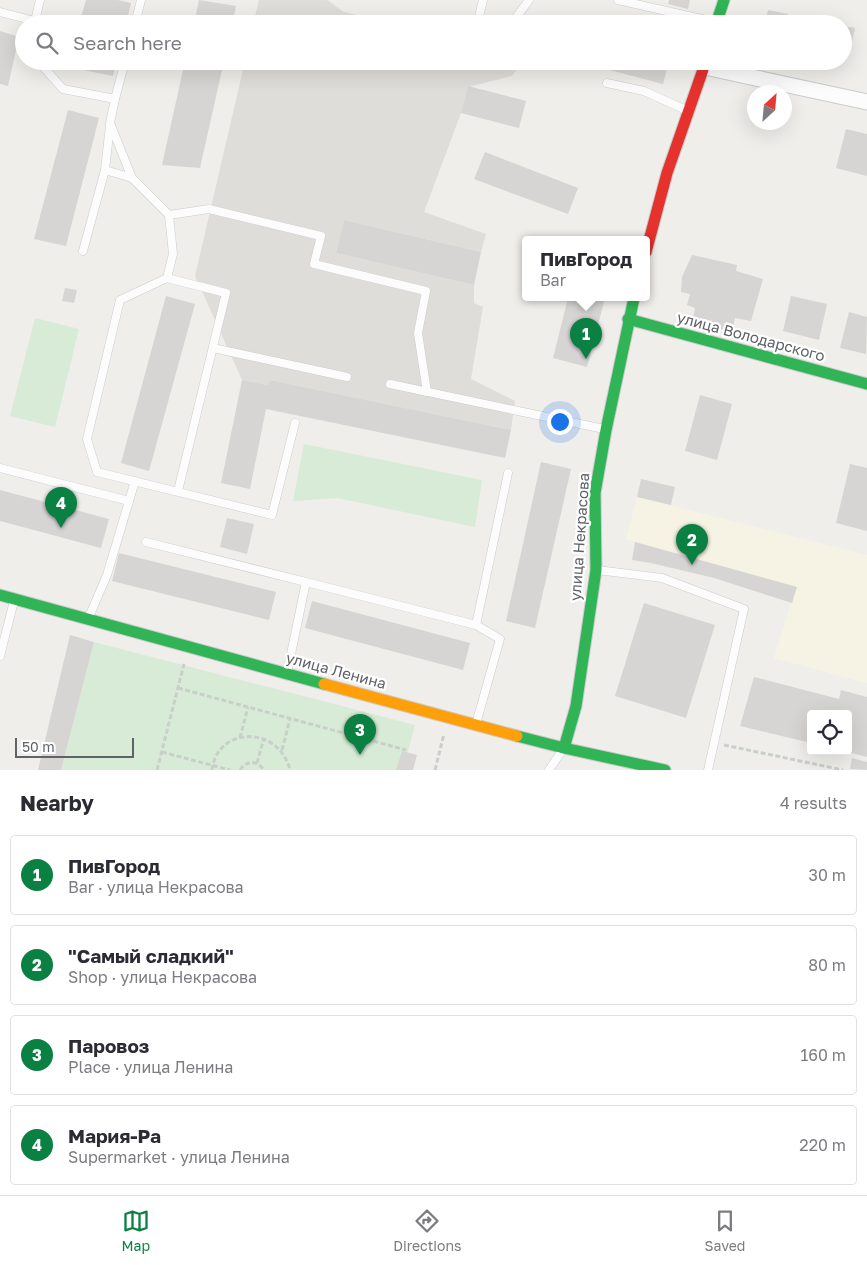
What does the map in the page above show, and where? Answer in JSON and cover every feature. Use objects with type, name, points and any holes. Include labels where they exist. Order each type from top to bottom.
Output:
[{"type":"street","points":[[719,15],[724,0]]},
{"type":"street","points":[[650,237],[667,173],[704,70]]},
{"type":"street","points":[[731,70],[867,102]]},
{"type":"street","name":"улица Некрасова","points":[[564,748],[576,706],[596,570],[595,493],[628,319],[633,301]]},
{"type":"street","name":"улица Володарского","points":[[628,319],[867,384]]},
{"type":"street","name":"улица Ленина","points":[[0,595],[188,648],[476,725],[639,767],[666,770]]},
{"type":"lane","points":[[36,15],[40,0]]},
{"type":"lane","points":[[137,15],[141,0]]},
{"type":"lane","points":[[479,15],[483,0]]},
{"type":"lane","points":[[518,15],[529,0]]},
{"type":"lane","points":[[618,0],[683,15]]},
{"type":"lane","points":[[0,12],[15,16]]},
{"type":"lane","points":[[46,70],[63,89],[114,99]]},
{"type":"lane","points":[[83,250],[105,170],[114,99],[122,70]]},
{"type":"lane","points":[[608,83],[644,91],[688,111]]},
{"type":"lane","points":[[110,123],[132,178],[169,215],[173,254],[167,278]]},
{"type":"lane","points":[[105,170],[132,178]]},
{"type":"lane","points":[[169,215],[209,208],[321,236],[314,264],[426,291],[418,334],[427,392]]},
{"type":"lane","points":[[178,491],[226,293],[167,278],[120,300],[87,439],[98,472],[272,515],[295,423]]},
{"type":"lane","points":[[213,348],[347,377]]},
{"type":"lane","points":[[390,384],[606,430]]},
{"type":"lane","points":[[0,468],[129,501]]},
{"type":"lane","points":[[476,625],[508,473]]},
{"type":"lane","points":[[88,619],[107,575],[135,481]]},
{"type":"lane","points":[[146,542],[476,625],[500,639],[476,725]]},
{"type":"lane","points":[[596,570],[662,578],[744,609],[708,770]]},
{"type":"lane","points":[[287,673],[306,582]]},
{"type":"lane","points":[[0,656],[14,599]]},
{"type":"lane","points":[[549,770],[564,748]]},
{"type":"path","points":[[157,770],[188,648]]},
{"type":"path","points":[[178,688],[406,750]]},
{"type":"path","points":[[240,738],[248,707]]},
{"type":"path","points":[[435,770],[448,717]]},
{"type":"path","points":[[282,750],[290,718]]},
{"type":"path","points":[[212,770],[216,756],[223,748],[240,738],[252,736],[264,738],[282,750],[290,770]]},
{"type":"path","points":[[257,763],[264,738]]},
{"type":"path","points":[[714,742],[843,770]]},
{"type":"path","points":[[162,752],[230,770]]},
{"type":"path","points":[[240,770],[248,763],[257,763],[264,770]]},
{"type":"shaded area","points":[[259,0],[327,0],[344,12],[356,15],[255,15]]},
{"type":"shaded area","points":[[243,70],[516,70],[512,76],[468,87],[461,113],[424,212],[486,234],[481,252],[344,220],[336,253],[474,285],[474,303],[483,307],[471,379],[515,401],[511,430],[270,380],[268,385],[242,380],[195,276]]},
{"type":"shaded area","points":[[637,497],[867,555],[867,683],[774,658],[796,587],[626,539]]},
{"type":"green space","points":[[35,318],[79,329],[55,427],[10,416]]},
{"type":"green space","points":[[304,444],[482,480],[475,527],[337,498],[293,501]]},
{"type":"green space","points":[[94,642],[415,725],[403,770],[61,770]]},
{"type":"building","points":[[86,0],[118,0],[131,3],[128,15],[82,15]]},
{"type":"building","points":[[199,0],[236,6],[234,15],[196,15]]},
{"type":"building","points":[[669,0],[690,0],[688,9],[668,4]]},
{"type":"building","points":[[768,10],[788,14],[788,15],[767,15]]},
{"type":"building","points":[[852,28],[855,28],[852,41]]},
{"type":"building","points":[[0,31],[15,36],[15,55],[8,86],[0,84]]},
{"type":"building","points":[[83,70],[114,70],[113,76]]},
{"type":"building","points":[[183,70],[222,70],[200,168],[162,165]]},
{"type":"building","points":[[609,70],[667,70],[663,84]]},
{"type":"building","points":[[468,86],[526,101],[519,128],[461,113]]},
{"type":"building","points":[[68,110],[99,118],[66,246],[34,239]]},
{"type":"building","points":[[846,129],[867,134],[867,176],[836,168]]},
{"type":"building","points":[[485,152],[578,188],[568,214],[474,179]]},
{"type":"building","points":[[344,220],[481,252],[474,285],[336,253]]},
{"type":"building","points":[[692,255],[737,265],[736,271],[763,279],[751,321],[735,318],[732,332],[692,322],[695,308],[687,305],[690,294],[681,292],[682,277]]},
{"type":"building","points":[[65,288],[77,290],[74,303],[62,301]]},
{"type":"building","points":[[166,296],[195,304],[149,471],[121,463]]},
{"type":"building","points":[[791,296],[827,304],[819,340],[783,331]]},
{"type":"building","points":[[567,301],[604,301],[587,367],[553,358]]},
{"type":"building","points":[[849,312],[867,317],[866,354],[840,348]]},
{"type":"building","points":[[242,380],[268,385],[270,380],[511,430],[505,458],[266,409],[250,489],[221,483]]},
{"type":"building","points":[[700,395],[732,404],[717,460],[685,451]]},
{"type":"building","points":[[541,462],[571,469],[535,628],[506,621]]},
{"type":"building","points":[[850,464],[867,468],[867,531],[836,523]]},
{"type":"building","points":[[641,479],[675,487],[671,505],[637,497]]},
{"type":"building","points":[[0,490],[109,519],[101,548],[0,521]]},
{"type":"building","points":[[227,518],[254,524],[247,554],[220,547]]},
{"type":"building","points":[[635,542],[797,587],[792,603],[714,578],[632,560]]},
{"type":"building","points":[[119,553],[276,592],[269,620],[112,581]]},
{"type":"building","points":[[312,601],[470,643],[463,670],[305,628]]},
{"type":"building","points":[[644,603],[715,625],[686,718],[615,696]]},
{"type":"building","points":[[70,635],[94,642],[61,770],[38,770]]},
{"type":"building","points":[[754,677],[839,699],[841,690],[867,697],[867,757],[852,753],[852,710],[807,710],[807,742],[740,726]]},
{"type":"building","points":[[402,751],[417,755],[413,770],[396,770]]},
{"type":"building","points":[[852,758],[867,762],[867,770],[850,769]]},
{"type":"traffic: fast","points":[[719,15],[724,0]]},
{"type":"traffic: fast","points":[[564,748],[576,706],[596,570],[595,493],[606,430],[633,301]]},
{"type":"traffic: fast","points":[[628,319],[867,384]]},
{"type":"traffic: fast","points":[[0,595],[324,684]]},
{"type":"traffic: fast","points":[[517,736],[665,770]]},
{"type":"traffic: slow","points":[[324,684],[517,736]]},
{"type":"traffic: jam","points":[[650,237],[667,173],[703,70]]},
{"type":"place","name":"ПивГород","points":[[586,359]]},
{"type":"place","name":"Мария-Ра","points":[[61,528]]},
{"type":"place","name":"\"Самый сладкий\"","points":[[692,565]]},
{"type":"place","name":"Паровоз","points":[[360,755]]}]
